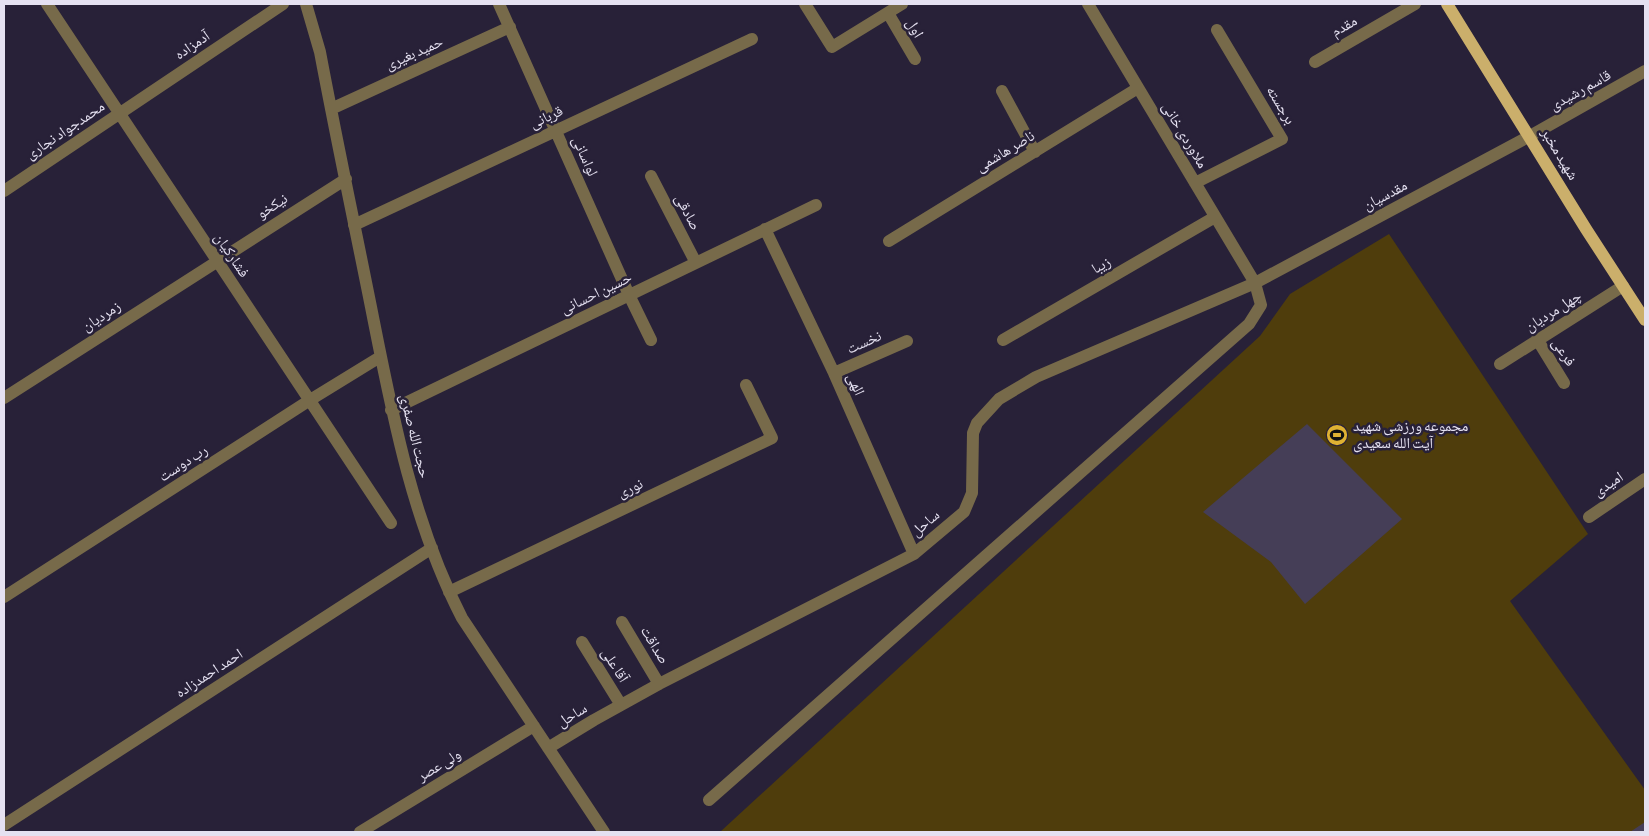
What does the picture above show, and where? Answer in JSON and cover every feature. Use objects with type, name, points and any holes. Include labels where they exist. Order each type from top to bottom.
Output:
[{"type":"main road","name":"شهید مخبر","points":[[1451,5],[1586,229],[1645,320]]},
{"type":"street","name":"فشارکیان","points":[[47,4],[391,523]]},
{"type":"street","name":"آدمزاده","points":[[119,113],[283,4]]},
{"type":"street","name":"حجت الله صفری","points":[[306,4],[320,52],[391,410],[414,498],[449,592],[462,618],[604,832]]},
{"type":"street","name":"لواسانی","points":[[499,4],[629,295]]},
{"type":"street","points":[[804,4],[832,47],[902,4]]},
{"type":"street","name":"ملاوردی خانی","points":[[1088,4],[1255,283]]},
{"type":"street","name":"مقدم","points":[[1315,62],[1415,4]]},
{"type":"street","name":"اول","points":[[888,12],[915,59]]},
{"type":"street","name":"حمید بغیری","points":[[331,109],[510,27]]},
{"type":"street","name":"برجسته","points":[[1195,183],[1282,139],[1217,30]]},
{"type":"street","name":"قربانی","points":[[354,225],[752,39]]},
{"type":"street","name":"قاسم رشیدی","points":[[1530,136],[1645,72]]},
{"type":"street","name":"ناصر هاشمی","points":[[889,240],[1138,88]]},
{"type":"street","points":[[1002,91],[1035,152]]},
{"type":"street","name":"محمدجواد نجاری","points":[[4,191],[119,113]]},
{"type":"street","name":"مقدسیان","points":[[1255,283],[1530,136]]},
{"type":"street","name":"صادقی","points":[[651,176],[696,263]]},
{"type":"street","name":"نیکخو","points":[[216,261],[346,178]]},
{"type":"street","name":"حسین احسانی","points":[[391,410],[816,205]]},
{"type":"street","name":"زیبا","points":[[1003,340],[1215,218]]},
{"type":"street","name":"الهی","points":[[766,229],[834,374],[914,554]]},
{"type":"street","name":"زمردیان","points":[[4,398],[216,261]]},
{"type":"street","points":[[709,800],[1249,324],[1261,305],[1255,283]]},
{"type":"street","name":"ساحل","points":[[548,748],[659,684],[914,554],[964,512],[972,493],[973,433],[977,423],[999,399],[1036,377],[1255,283]]},
{"type":"street","name":"چهل مردیان","points":[[1500,364],[1623,286]]},
{"type":"street","points":[[629,295],[651,340]]},
{"type":"street","name":"فرعی","points":[[1537,339],[1564,382]]},
{"type":"street","name":"نخست","points":[[834,374],[908,341]]},
{"type":"street","name":"رب دوست","points":[[4,597],[380,357]]},
{"type":"street","name":"نوری","points":[[449,592],[772,438],[746,385]]},
{"type":"street","name":"امیدی","points":[[1589,517],[1645,479]]},
{"type":"street","name":"احمد احمدزاده","points":[[4,825],[432,548]]},
{"type":"street","name":"صداقت","points":[[622,622],[659,684]]},
{"type":"street","name":"آقا علی","points":[[582,642],[621,705]]},
{"type":"street","name":"ولی عصر","points":[[360,832],[534,726]]},
{"type":"shaded area","name":"مجموعه ورزشی شهید آیت‌ الله سعیدی","points":[[1389,234],[1588,534],[1510,601],[1645,790],[1645,832],[720,832],[1260,336],[1290,294]]},
{"type":"building","points":[[1307,424],[1402,519],[1305,604],[1271,562],[1203,512]]},
{"type":"building","points":[[1645,822],[1645,832],[1630,832]]},
{"type":"place","name":"مجموعه ورزشی شهید آیت‌ الله سعیدی","points":[[1337,435]]}]
